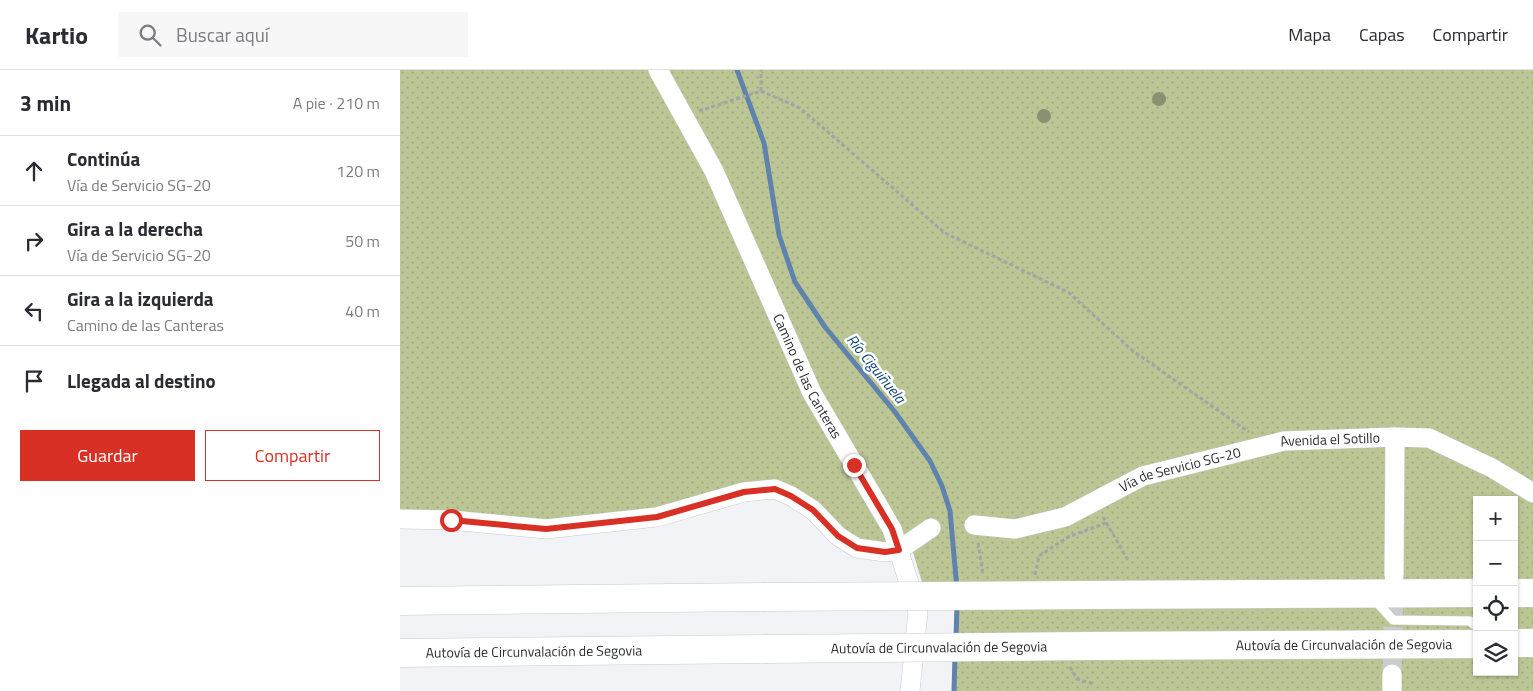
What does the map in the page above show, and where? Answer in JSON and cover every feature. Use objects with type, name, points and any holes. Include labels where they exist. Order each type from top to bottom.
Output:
[{"type":"highway","points":[[400,601],[1473,593]]},
{"type":"highway","points":[[1518,593],[1533,593]]},
{"type":"highway","points":[[1518,643],[1533,643]]},
{"type":"highway","name":"Autovía de Circunvalación de Segovia","points":[[400,653],[1473,644]]},
{"type":"street","name":"Camino de las Canteras","points":[[658,70],[714,171],[812,393],[892,529],[918,612],[910,691]]},
{"type":"street","name":"Avenida el Sotillo","points":[[1268,445],[1284,441],[1394,437],[1429,438],[1492,468],[1533,493]]},
{"type":"street","points":[[1394,437],[1394,575]]},
{"type":"street","name":"Vía de Servicio SG-20","points":[[974,525],[1016,529],[1065,517],[1143,476],[1268,445]]},
{"type":"street","points":[[400,519],[451,520],[546,529],[657,517],[744,492],[775,489],[791,496],[813,510],[838,536],[857,548],[885,552],[899,550],[931,528]]},
{"type":"lane","points":[[1370,594],[1393,620],[1470,620],[1473,623]]},
{"type":"path","points":[[761,70],[761,91]]},
{"type":"path","points":[[683,115],[761,91],[800,108],[945,233],[1068,292],[1134,351],[1268,445]]},
{"type":"path","points":[[1093,502],[1128,560]]},
{"type":"path","points":[[974,525],[984,579]]},
{"type":"green space","points":[[400,70],[1533,70],[1533,691],[954,691],[958,582],[922,582],[910,542],[874,552],[775,489],[546,529],[400,519]]},
{"type":"waterway","name":"Río Ciguiñuela","points":[[737,70],[764,143],[779,235],[795,282],[825,327],[895,412],[930,461],[942,486],[950,511],[957,589]]},
{"type":"waterway","name":"Río Ciguiñuela","points":[[956,639],[957,605]]},
{"type":"waterway","name":"Río Ciguiñuela","points":[[954,691],[955,655]]},
{"type":"tunnel","points":[[1392,674],[1394,583]]},
{"type":"route","points":[[451,520],[546,529],[657,517],[744,492],[775,489],[791,496],[813,510],[838,536],[857,548],[874,552],[899,550],[892,529],[854,465]]}]
